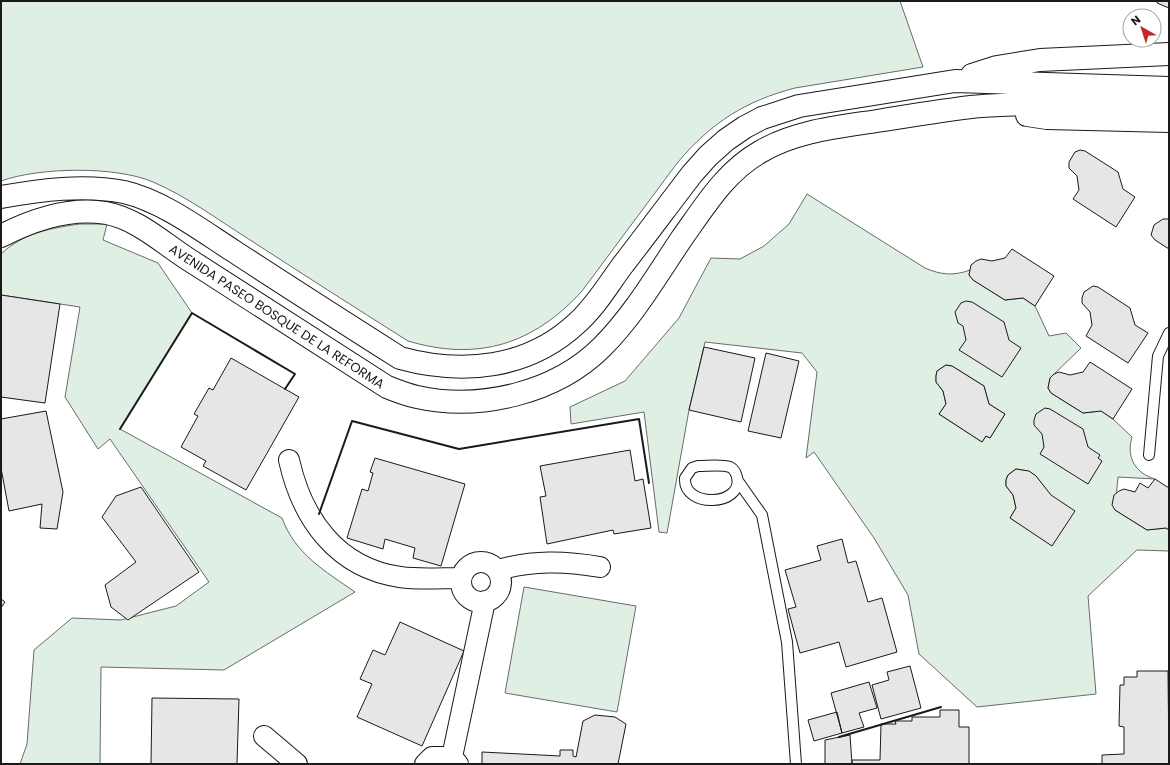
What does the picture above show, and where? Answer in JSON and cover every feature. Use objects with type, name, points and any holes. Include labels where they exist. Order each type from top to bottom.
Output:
[{"type":"main road","points":[[1,197],[32,192],[77,188],[124,192],[146,199],[189,223],[400,358],[439,367],[471,368],[517,358],[545,346],[577,324],[596,302],[692,174],[708,156],[726,140],[762,118],[799,106],[955,80],[997,68],[1040,60],[1169,54]]},
{"type":"main road","points":[[955,80],[1169,88]]},
{"type":"main road","name":"AVENIDA PASEO BOSQUE DE LA REFORMA","points":[[1,236],[30,224],[76,212],[107,213],[122,218],[136,224],[172,250],[387,388],[417,397],[445,401],[474,402],[528,391],[554,380],[578,366],[600,349],[623,324],[714,192],[738,167],[760,152],[789,139],[830,128],[972,107],[1090,102],[1169,103]]},
{"type":"main road","points":[[972,107],[1047,118],[1169,121]]},
{"type":"street","points":[[289,460],[300,498],[309,515],[324,535],[346,556],[372,569],[401,577],[461,578]]},
{"type":"street","points":[[498,570],[533,562],[552,561],[600,567]]},
{"type":"street","points":[[477,562],[484,562],[492,565],[498,570],[501,578],[501,585],[498,593],[492,598],[477,602],[470,599],[464,593],[461,586],[461,578],[469,565],[477,562]]},
{"type":"street","points":[[425,764],[432,757],[455,760],[485,601]]},
{"type":"street","points":[[264,736],[297,764]]},
{"type":"lane","points":[[1149,455],[1158,356],[1169,334]]},
{"type":"lane","points":[[738,481],[734,492],[722,500],[691,496],[684,485],[687,472],[692,468],[698,466],[729,467],[734,471],[738,481],[762,515],[787,642],[796,764]]},
{"type":"green space","points":[[1,1],[900,1],[923,67],[795,88],[760,100],[730,115],[703,136],[678,162],[582,291],[564,309],[544,324],[524,336],[503,344],[458,350],[434,347],[408,341],[201,208],[153,182],[119,173],[78,170],[36,173],[17,176],[1,181]]},
{"type":"green space","points":[[807,194],[925,268],[948,274],[970,270],[969,275],[973,280],[1005,300],[1023,298],[1035,306],[1049,336],[1066,333],[1081,348],[1050,378],[1048,388],[1051,393],[1083,413],[1101,411],[1113,419],[1132,437],[1130,451],[1134,463],[1142,473],[1155,479],[1118,477],[1115,510],[1147,530],[1166,528],[1169,530],[1169,551],[1137,550],[1088,596],[1096,694],[977,707],[919,654],[908,595],[874,538],[814,452],[806,458],[817,372],[802,353],[705,342],[689,410],[667,533],[659,532],[644,412],[571,424],[570,407],[625,381],[679,318],[711,258],[740,259],[764,246],[789,224]],"holes":[[[946,365],[952,366],[984,386],[989,404],[1005,414],[990,438],[986,436],[982,442],[939,414],[946,404],[943,391],[936,382],[936,376],[937,371]],[[1016,469],[1034,474],[1050,495],[1074,511],[1052,545],[1010,518],[1016,508],[1013,495],[1006,486],[1006,480],[1008,475]]]},
{"type":"green space","points":[[80,224],[107,224],[103,240],[158,263],[192,313],[120,429],[282,518],[288,531],[303,552],[322,569],[355,592],[224,670],[101,667],[100,764],[20,764],[27,744],[34,650],[72,618],[121,620],[176,606],[209,582],[110,439],[98,449],[65,397],[80,307],[1,295],[1,254],[28,236],[59,227]]},
{"type":"green space","points":[[524,587],[636,606],[617,712],[505,693]]},
{"type":"building","points":[[1157,1],[1169,1],[1169,8],[1157,3]]},
{"type":"building","points":[[1080,150],[1085,151],[1118,172],[1123,189],[1135,197],[1116,227],[1073,199],[1079,190],[1077,176],[1069,168],[1069,162],[1075,152]]},
{"type":"building","points":[[1163,219],[1169,219],[1169,249],[1155,240],[1151,235],[1154,225]]},
{"type":"building","points":[[1012,249],[1054,276],[1035,306],[1023,298],[1005,300],[973,280],[969,275],[971,265],[976,261],[981,259],[992,261],[1005,258]]},
{"type":"building","points":[[1093,286],[1098,287],[1130,308],[1135,325],[1148,333],[1128,363],[1086,336],[1092,325],[1090,312],[1082,303],[1082,298],[1084,292]]},
{"type":"building","points":[[1,295],[60,304],[45,403],[1,397]]},
{"type":"building","points":[[966,301],[972,302],[1004,322],[1009,340],[1021,348],[1002,377],[959,350],[966,340],[963,326],[958,323],[955,312],[961,303]]},
{"type":"building","points":[[704,347],[755,358],[741,422],[689,410]]},
{"type":"building","points":[[766,353],[799,361],[781,438],[748,431]]},
{"type":"building","points":[[231,358],[299,397],[246,490],[203,466],[206,461],[181,447],[198,416],[194,414],[209,388],[213,390]]},
{"type":"building","points":[[1090,362],[1132,389],[1113,419],[1101,411],[1083,413],[1051,393],[1048,388],[1050,378],[1054,374],[1059,372],[1070,375],[1083,372]]},
{"type":"building","points":[[946,365],[952,366],[984,386],[989,404],[1005,414],[990,438],[986,436],[982,442],[939,414],[946,404],[943,391],[936,382],[936,376],[937,371]]},
{"type":"building","points":[[1045,408],[1050,409],[1083,429],[1088,447],[1100,455],[1098,458],[1102,461],[1088,484],[1040,454],[1044,447],[1042,434],[1034,425],[1034,420],[1036,414]]},
{"type":"building","points":[[46,411],[63,492],[57,529],[40,528],[42,504],[9,511],[1,468],[1,419]]},
{"type":"building","points":[[630,450],[635,481],[643,479],[651,528],[614,534],[613,530],[547,544],[540,497],[546,496],[540,466]]},
{"type":"building","points":[[375,458],[465,484],[441,566],[413,558],[415,548],[385,539],[383,549],[347,538],[362,489],[368,491],[373,473],[370,472]]},
{"type":"building","points":[[1016,469],[1029,471],[1036,476],[1051,495],[1075,511],[1052,546],[1010,518],[1016,508],[1013,495],[1006,486],[1006,480],[1008,475]]},
{"type":"building","points":[[1155,479],[1169,488],[1169,530],[1166,528],[1147,530],[1115,510],[1112,505],[1114,495],[1119,491],[1124,489],[1135,492],[1140,483],[1148,488]]},
{"type":"building","points":[[141,487],[199,572],[128,620],[111,607],[105,585],[136,562],[102,517],[116,496]]},
{"type":"building","points":[[842,539],[848,563],[856,561],[868,602],[882,598],[897,652],[846,667],[839,642],[800,653],[788,609],[796,607],[785,570],[821,560],[817,546]]},
{"type":"building","points":[[1,599],[5,602],[1,608]]},
{"type":"building","points":[[400,622],[464,651],[422,746],[357,717],[372,684],[360,679],[373,650],[385,655]]},
{"type":"building","points":[[910,666],[921,708],[881,719],[872,685],[889,680],[887,672]]},
{"type":"building","points":[[1137,671],[1168,671],[1169,764],[1102,764],[1102,755],[1124,754],[1124,727],[1119,726],[1120,685],[1124,685],[1124,677],[1137,677]]},
{"type":"building","points":[[869,682],[877,708],[859,713],[864,727],[842,733],[831,693]]},
{"type":"building","points":[[152,698],[239,699],[237,764],[151,764]]},
{"type":"building","points":[[940,710],[959,710],[959,727],[969,727],[969,764],[852,764],[852,760],[880,760],[881,724],[896,724],[895,721],[912,721],[912,717],[940,717]]},
{"type":"building","points":[[837,712],[842,733],[814,741],[808,720]]},
{"type":"building","points":[[595,715],[615,717],[626,724],[618,764],[482,764],[482,752],[560,756],[560,750],[573,750],[573,756],[576,757],[583,721]]},
{"type":"building","points":[[850,735],[852,764],[825,764],[825,740]]},
{"type":"wall","points":[[120,429],[192,313],[295,374],[285,389]]},
{"type":"wall","points":[[319,514],[352,421],[459,449],[639,419],[649,483]]},
{"type":"wall","points":[[839,737],[941,707]]}]
